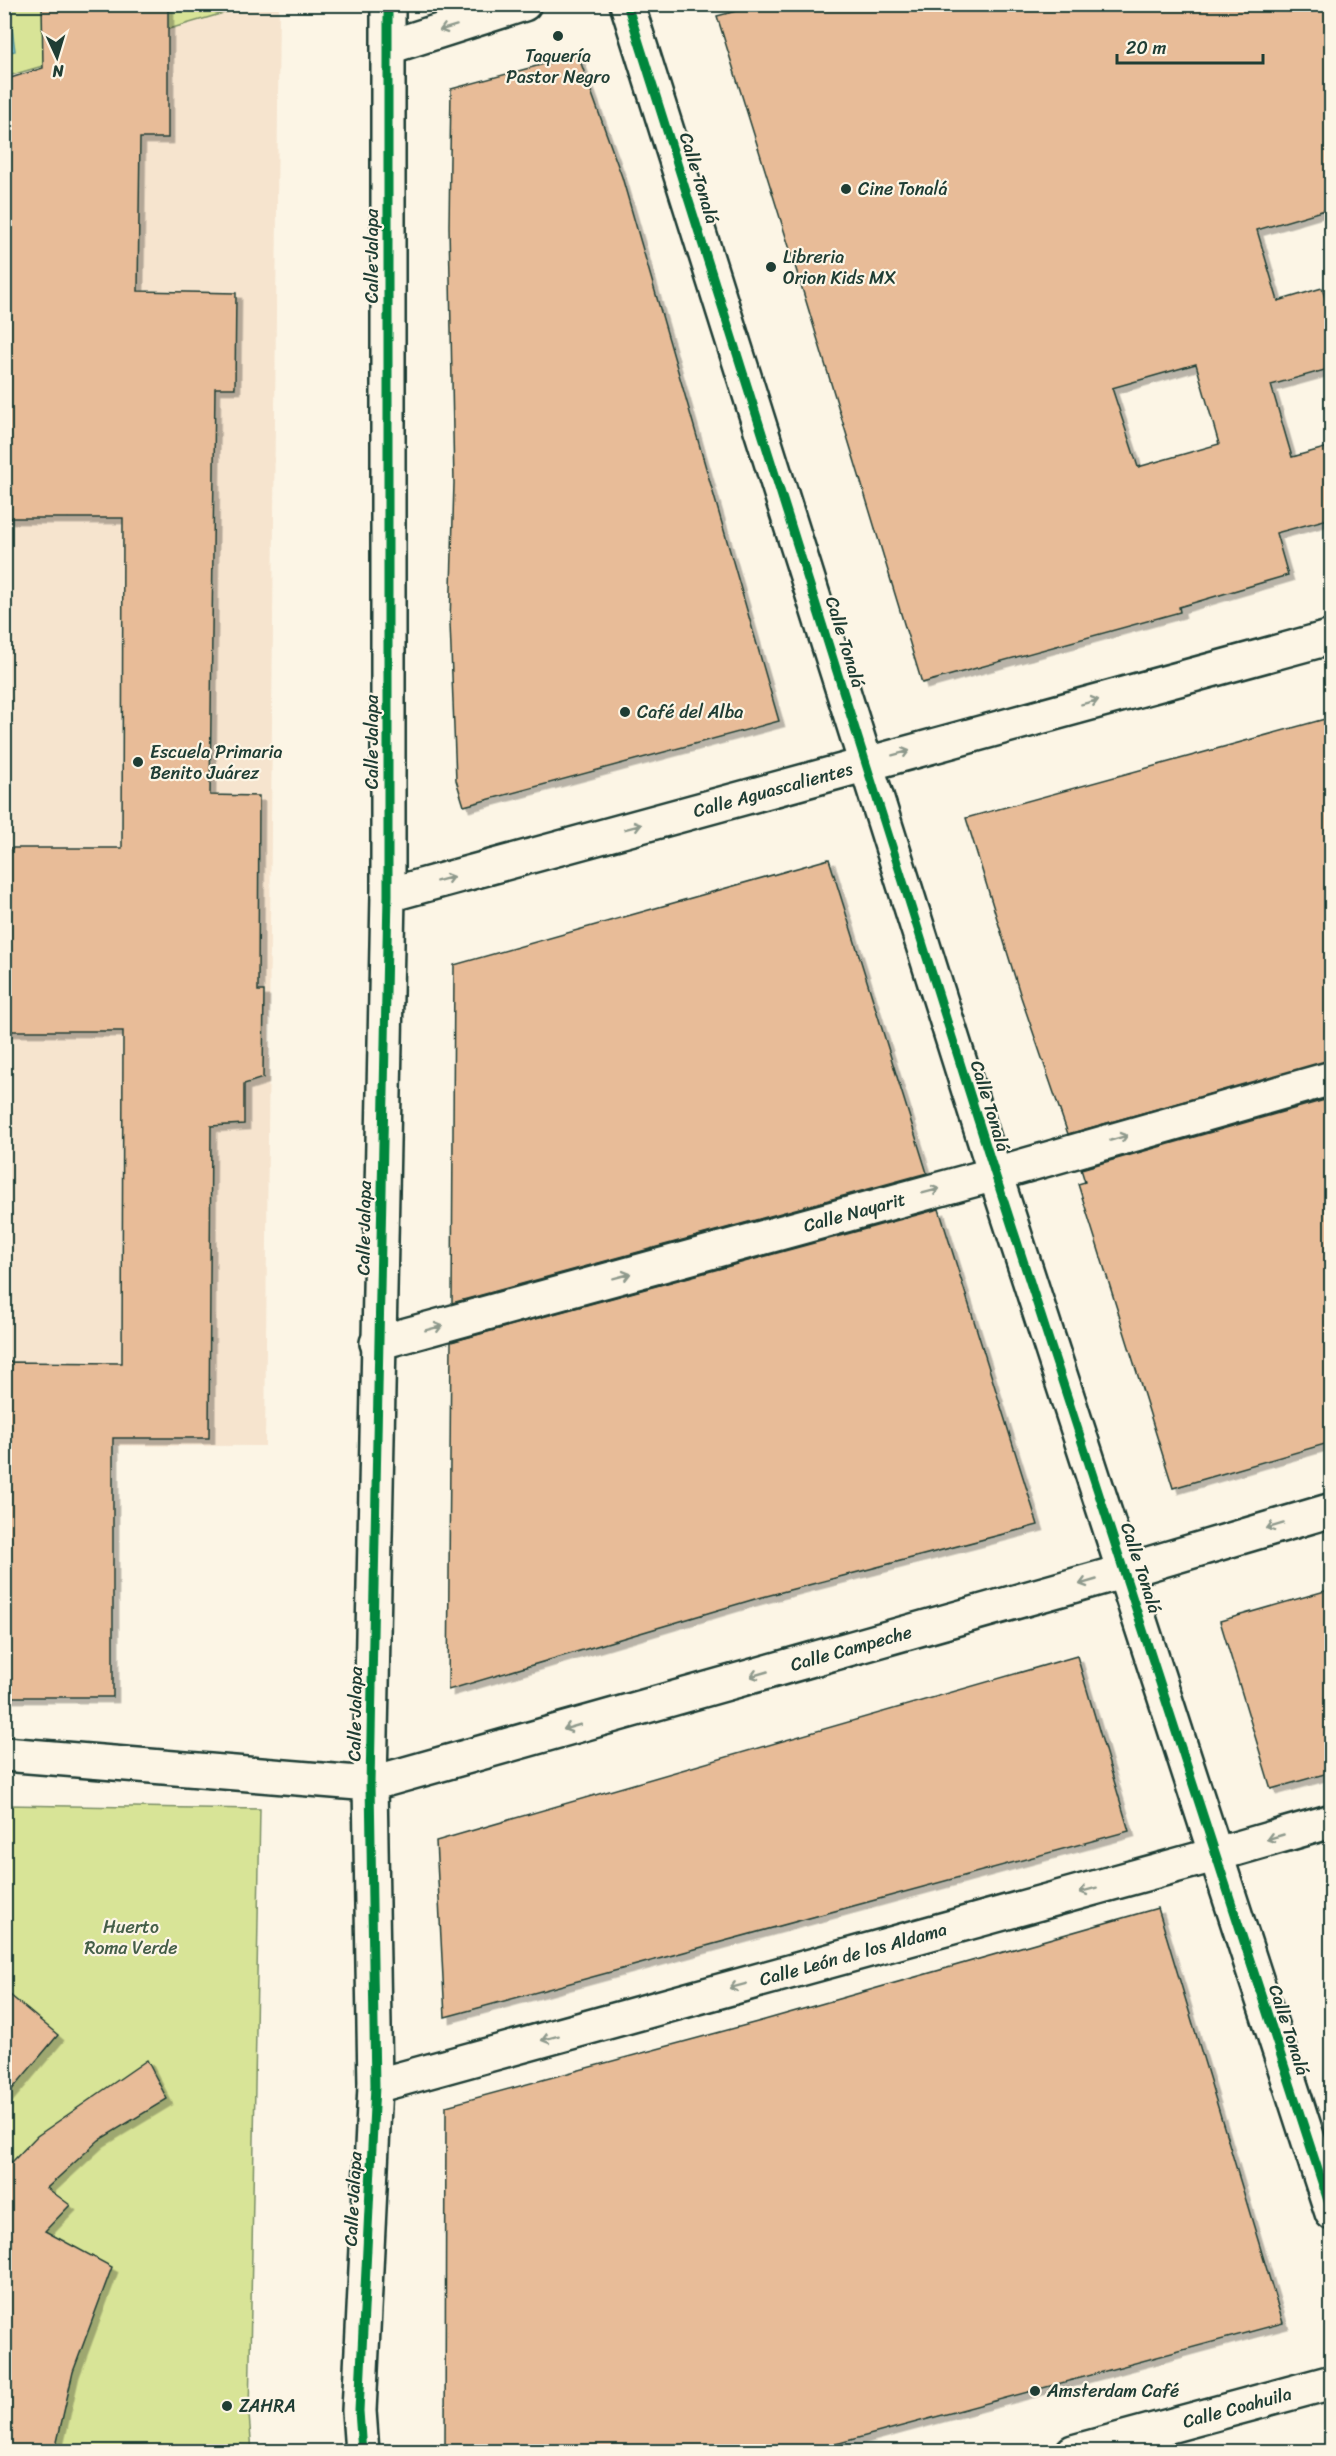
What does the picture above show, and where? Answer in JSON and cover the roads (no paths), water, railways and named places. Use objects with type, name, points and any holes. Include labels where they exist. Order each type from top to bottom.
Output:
[{"type":"street","name":"Calle Jalapa","points":[[362,2451],[359,2411],[375,2086],[370,1784],[377,1343],[388,895],[388,4]]},
{"type":"street","points":[[389,47],[524,4]]},
{"type":"street","name":"Calle Tonalá","points":[[627,4],[995,1174],[1332,2213]]},
{"type":"street","name":"Calle Aguascalientes","points":[[388,895],[1332,637]]},
{"type":"street","name":"Calle Nayarit","points":[[377,1343],[995,1174],[1332,1078]]},
{"type":"street","name":"Calle Campeche","points":[[370,1784],[1125,1571],[1332,1509]]},
{"type":"street","points":[[4,1754],[370,1784]]},
{"type":"street","name":"Calle León de los Aldama","points":[[375,2086],[1332,1821]]},
{"type":"street","name":"Calle Coahuila","points":[[1073,2451],[1332,2382]]},
{"type":"street","name":"Calle Jalapa","points":[[343,2451],[359,2411]]},
{"type":"water","points":[[4,5],[9,5],[15,51],[5,53]]},
{"type":"place","name":"Taquería Pastor Negro","points":[[558,36]]},
{"type":"place","name":"Cine Tonalá","points":[[846,189]]},
{"type":"place","name":"Libreria Orion Kids MX","points":[[771,267]]},
{"type":"place","name":"Café del Alba","points":[[625,712]]},
{"type":"place","name":"Escuela Primaria Benito Juárez","points":[[138,762]]},
{"type":"place","name":"Amsterdam Café","points":[[1035,2391]]},
{"type":"place","name":"ZAHRA","points":[[227,2406]]},
{"type":"park label","name":"Huerto Roma Verde","points":[[131,1937]]}]
